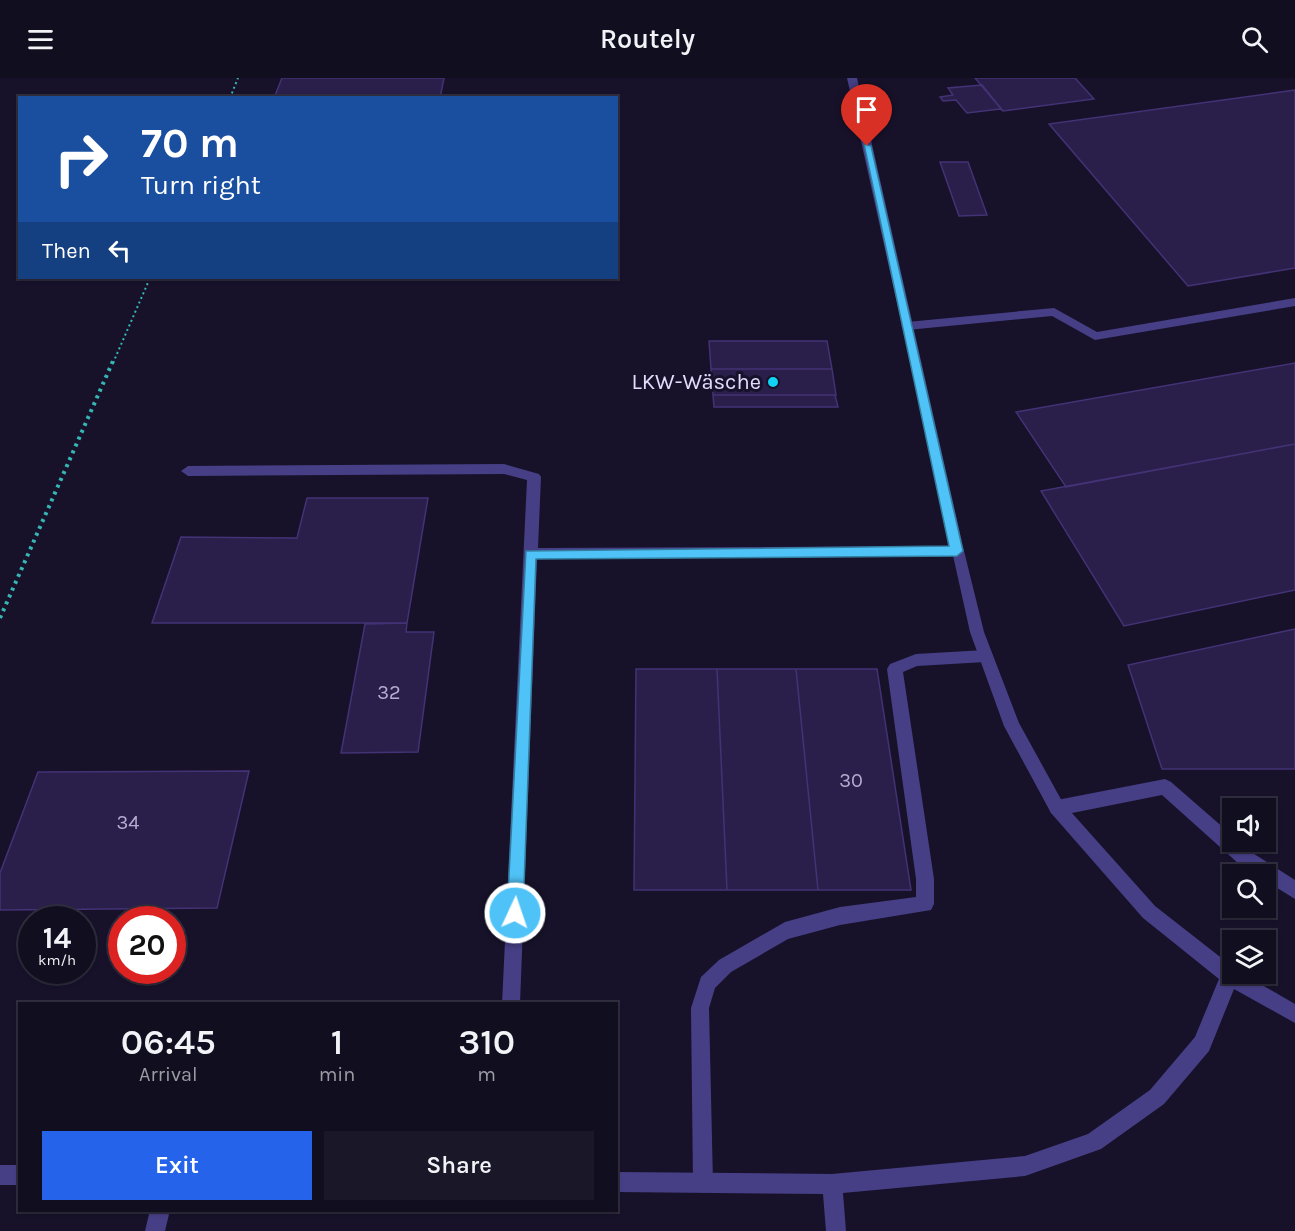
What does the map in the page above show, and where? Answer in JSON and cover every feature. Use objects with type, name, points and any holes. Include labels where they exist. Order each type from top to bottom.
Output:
[{"type":"street","points":[[852,78],[957,551],[985,656],[1012,726],[1058,808],[1149,912],[1222,970]]},
{"type":"street","points":[[907,326],[1054,312],[1095,336],[1295,302]]},
{"type":"street","points":[[188,471],[504,469],[534,477],[511,1002]]},
{"type":"street","points":[[530,554],[957,551]]},
{"type":"street","points":[[704,1183],[700,1008],[707,982],[725,966],[785,931],[840,916],[925,904],[925,879],[895,669],[916,660],[985,656]]},
{"type":"street","points":[[1058,808],[1165,787],[1245,858],[1295,890]]},
{"type":"street","points":[[618,1182],[832,1184],[1025,1166],[1094,1142],[1157,1097],[1202,1044],[1227,984]]},
{"type":"street","points":[[1244,984],[1295,1014]]},
{"type":"street","points":[[0,1175],[18,1175]]},
{"type":"street","points":[[832,1184],[836,1231]]},
{"type":"street","points":[[155,1231],[160,1212]]},
{"type":"path","points":[[231,96],[238,78]]},
{"type":"path","points":[[0,618],[150,279]]},
{"type":"building","points":[[282,78],[444,78],[440,96],[275,96]]},
{"type":"building","points":[[975,78],[1075,78],[1094,99],[1003,111]]},
{"type":"building","points":[[982,85],[1003,111],[1000,109],[967,113],[956,100],[943,101],[940,97],[953,95],[948,88]]},
{"type":"building","points":[[1295,90],[1295,268],[1188,286],[1049,124]]},
{"type":"building","points":[[940,162],[968,162],[987,215],[959,216]]},
{"type":"building","points":[[709,341],[827,341],[832,369],[711,369]]},
{"type":"building","points":[[1295,363],[1295,444],[1066,487],[1016,412]]},
{"type":"building","name":"LKW-Wäsche","points":[[711,369],[832,369],[836,395],[713,395]]},
{"type":"building","points":[[713,395],[835,395],[838,407],[714,407]]},
{"type":"building","points":[[1295,444],[1295,590],[1124,626],[1041,491]]},
{"type":"building","points":[[307,498],[428,498],[407,623],[152,623],[181,537],[297,538]]},
{"type":"building","points":[[407,623],[406,632],[434,632],[418,752],[341,753],[365,624]]},
{"type":"building","points":[[1295,629],[1295,769],[1162,769],[1128,665]]},
{"type":"building","points":[[636,669],[717,669],[727,890],[634,890]]},
{"type":"building","points":[[717,669],[796,669],[818,890],[727,890]]},
{"type":"building","points":[[796,669],[877,669],[911,890],[818,890]]},
{"type":"building","points":[[249,771],[217,908],[108,906],[108,909],[96,909],[96,906],[18,906],[18,910],[0,910],[0,873],[38,772]]},
{"type":"place","name":"LKW-Wäsche","points":[[773,382]]},
{"type":"route","points":[[515,913],[530,554],[957,551],[867,146]]}]
